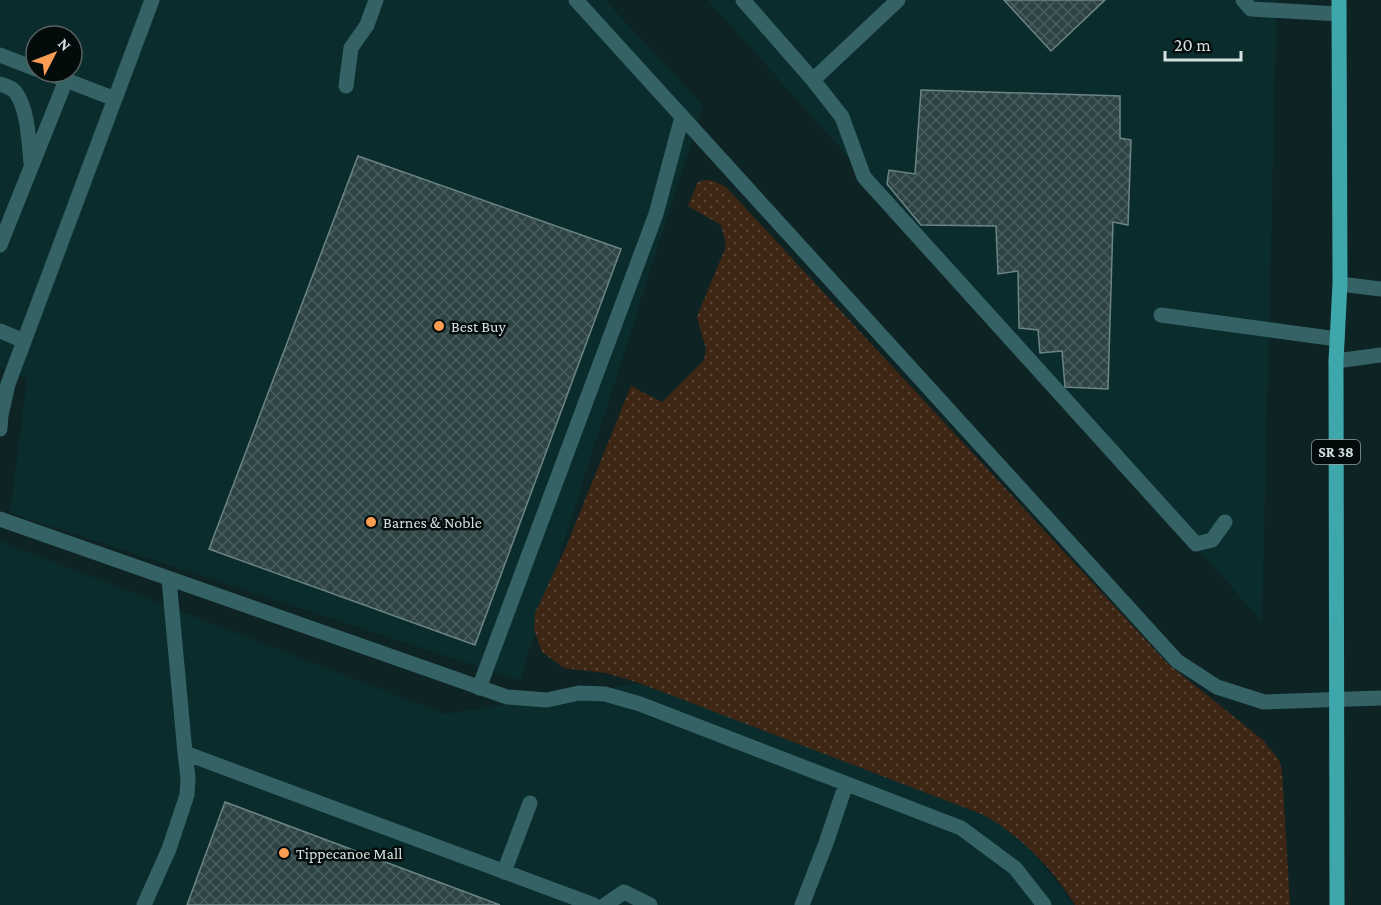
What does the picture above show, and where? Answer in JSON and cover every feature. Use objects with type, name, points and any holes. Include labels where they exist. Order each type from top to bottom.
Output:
[{"type":"main road","name":"SR 38","points":[[1337,905],[1336,361],[1340,284],[1339,7]]},
{"type":"street","points":[[0,429],[4,382],[24,341],[152,0]]},
{"type":"street","points":[[346,86],[351,48],[367,25],[376,0]]},
{"type":"street","points":[[576,0],[1178,661],[1217,687],[1264,702],[1381,698]]},
{"type":"street","points":[[743,0],[842,117],[864,177],[1196,544],[1212,540],[1226,522]]},
{"type":"street","points":[[813,80],[898,0]]},
{"type":"street","points":[[1248,3],[1339,7]]},
{"type":"street","points":[[0,55],[24,64]]},
{"type":"street","points":[[0,84],[16,93],[23,111],[32,166]]},
{"type":"street","points":[[0,245],[64,84]]},
{"type":"street","points":[[76,84],[115,99]]},
{"type":"street","points":[[479,688],[656,214],[682,117]]},
{"type":"street","points":[[1340,284],[1381,289]]},
{"type":"street","points":[[1161,315],[1337,339]]},
{"type":"street","points":[[0,331],[24,341]]},
{"type":"street","points":[[1336,361],[1381,355]]},
{"type":"street","points":[[0,519],[507,697],[547,700],[579,693],[614,697],[640,704],[961,828],[1015,868],[1044,905]]},
{"type":"street","points":[[144,905],[169,849],[187,795],[188,778],[169,579]]},
{"type":"street","points":[[185,753],[594,905]]},
{"type":"street","points":[[802,905],[846,784]]},
{"type":"street","points":[[504,872],[530,803]]},
{"type":"street","points":[[605,905],[624,892],[650,905]]},
{"type":"shaded area","points":[[0,0],[605,0],[703,105],[520,680],[10,513],[27,378],[0,367]]},
{"type":"shaded area","points":[[708,0],[1277,0],[1262,621]]},
{"type":"shaded area","points":[[705,180],[726,187],[1168,664],[1263,740],[1279,760],[1282,770],[1290,905],[1075,905],[1035,854],[1011,833],[984,815],[639,683],[606,673],[564,668],[542,652],[534,630],[535,613],[566,547],[631,386],[662,402],[704,360],[706,349],[697,317],[726,246],[721,225],[688,206],[698,182]]},
{"type":"shaded area","points":[[0,541],[445,714],[667,679],[1001,810],[1074,905],[0,905]]},
{"type":"building","points":[[1004,0],[1105,0],[1051,51]]},
{"type":"building","points":[[921,90],[1120,96],[1120,138],[1131,140],[1128,225],[1113,222],[1108,389],[1065,387],[1062,351],[1040,353],[1038,330],[1019,328],[1018,271],[998,274],[996,226],[921,225],[887,184],[889,170],[915,174]]},
{"type":"building","points":[[358,156],[621,249],[475,645],[209,549]]},
{"type":"building","name":"Tippecanoe Mall","points":[[225,802],[500,905],[187,905]]},
{"type":"place","name":"Best Buy","points":[[439,326]]},
{"type":"place","name":"Barnes & Noble","points":[[371,522]]},
{"type":"place","name":"Tippecanoe Mall","points":[[284,853]]}]
